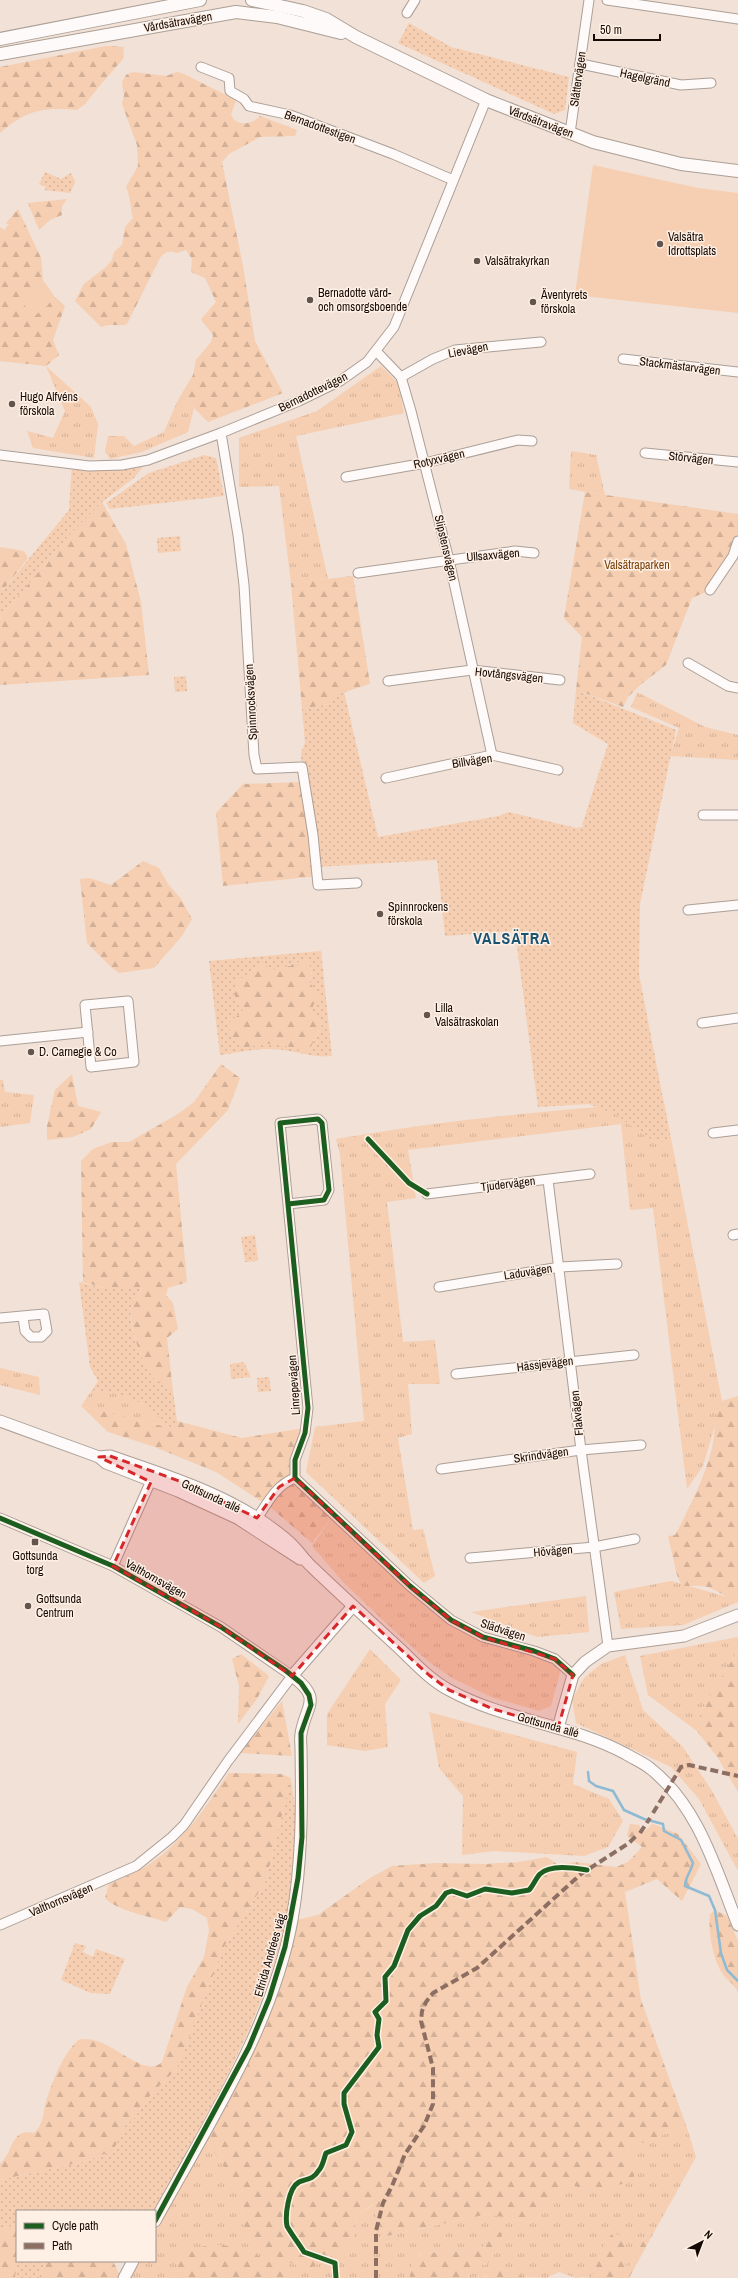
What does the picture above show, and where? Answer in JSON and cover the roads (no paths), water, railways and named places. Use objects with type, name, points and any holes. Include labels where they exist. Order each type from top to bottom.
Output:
[{"type":"main road","name":"Vårdsätravägen","points":[[0,39],[200,0]]},
{"type":"main road","name":"Vårdsätravägen","points":[[254,0],[326,19],[356,37],[486,100],[593,142],[681,164],[738,171]]},
{"type":"main road","points":[[252,13],[254,0]]},
{"type":"main road","name":"Vårdsätravägen","points":[[0,54],[209,16],[252,13],[277,16],[356,37]]},
{"type":"street","points":[[407,13],[415,0]]},
{"type":"street","name":"Slåttervägen","points":[[570,133],[589,0]]},
{"type":"street","points":[[608,0],[738,19]]},
{"type":"street","name":"Hagelgränd","points":[[581,64],[681,85],[711,83]]},
{"type":"street","name":"Bernadottestigen","points":[[201,67],[229,78],[230,92],[244,99],[249,106],[290,115],[393,154],[454,180]]},
{"type":"street","name":"Bernadottevägen","points":[[0,455],[89,466],[122,465],[148,460],[221,433],[298,401],[340,381],[367,362],[394,327],[486,100]]},
{"type":"street","name":"Lievägen","points":[[401,377],[433,359],[455,350],[541,342]]},
{"type":"street","name":"Slipstensvägen","points":[[376,351],[401,377],[425,463],[449,560],[472,670],[492,755]]},
{"type":"street","name":"Stackmästarvägen","points":[[623,359],[738,372]]},
{"type":"street","name":"Spinnrocksvägen","points":[[221,433],[243,572],[254,755],[257,769],[302,767],[302,782],[313,835],[318,885],[357,883]]},
{"type":"street","name":"Rotyxvägen","points":[[346,477],[425,463],[518,440],[532,440]]},
{"type":"street","name":"Störvägen","points":[[644,453],[738,462]]},
{"type":"street","points":[[710,590],[733,556],[738,541]]},
{"type":"street","name":"Ullsaxvägen","points":[[358,573],[515,551],[534,553]]},
{"type":"street","points":[[688,663],[728,686],[738,688]]},
{"type":"street","name":"Hovtångsvägen","points":[[388,681],[472,670],[560,680]]},
{"type":"street","name":"Billvägen","points":[[386,778],[492,755],[558,770]]},
{"type":"street","points":[[703,815],[738,815]]},
{"type":"street","points":[[688,910],[738,905]]},
{"type":"street","points":[[128,1001],[134,1062],[91,1067],[88,1032],[85,1006],[128,1001]]},
{"type":"street","points":[[702,1023],[738,1018]]},
{"type":"street","points":[[0,1041],[88,1032]]},
{"type":"street","name":"Linrepevägen","points":[[288,1204],[324,1200],[329,1190],[322,1123],[318,1119],[280,1123],[308,1408],[305,1433],[295,1460],[295,1478]]},
{"type":"street","points":[[713,1133],[738,1130]]},
{"type":"street","name":"Tjudervägen","points":[[426,1194],[590,1174]]},
{"type":"street","name":"Flakvägen","points":[[548,1180],[560,1267],[581,1450],[608,1646]]},
{"type":"street","name":"Laduvägen","points":[[439,1287],[560,1267],[617,1264]]},
{"type":"street","points":[[0,1318],[23,1317]]},
{"type":"street","name":"Hässjevägen","points":[[456,1374],[571,1360],[634,1355]]},
{"type":"street","name":"Gottsunda allé","points":[[0,1421],[99,1457],[106,1463],[153,1476],[178,1491],[254,1522],[285,1539],[298,1550],[308,1564],[353,1606],[429,1675],[449,1690],[493,1709],[581,1734],[609,1745],[650,1768],[670,1787],[688,1810],[700,1831],[738,1924]]},
{"type":"street","name":"Skrindvägen","points":[[442,1469],[581,1450],[641,1445]]},
{"type":"street","points":[[113,1566],[153,1476]]},
{"type":"street","points":[[254,1522],[279,1487],[286,1481],[295,1478]]},
{"type":"street","name":"Slädvägen","points":[[295,1478],[410,1586],[458,1623],[483,1637],[534,1651],[556,1659],[573,1675]]},
{"type":"street","name":"Valthornsvägen","points":[[0,1518],[113,1566],[222,1627],[292,1676]]},
{"type":"street","name":"Hövägen","points":[[470,1558],[594,1547],[635,1539]]},
{"type":"street","name":"Valthornsvägen","points":[[0,1925],[136,1866],[172,1837],[184,1825],[228,1761],[292,1676],[353,1606]]},
{"type":"street","points":[[558,1728],[573,1675],[585,1662],[608,1646],[684,1636],[738,1615]]},
{"type":"street","name":"Elfrida Andrées väg","points":[[156,2219],[249,2047],[269,1999],[286,1947],[294,1906],[302,1837],[301,1733],[311,1705],[309,1695],[304,1687],[292,1676]]},
{"type":"street","points":[[124,2278],[132,2262]]},
{"type":"waterway","points":[[588,1772],[589,1781],[596,1786],[613,1791],[624,1810],[644,1819],[663,1824],[664,1831],[681,1840],[693,1863],[685,1886],[709,1896],[715,1910],[721,1953],[727,1970],[738,1981]]},
{"type":"place","name":"Valsätra Idrottsplats","points":[[660,244]]},
{"type":"place","name":"Valsätrakyrkan","points":[[477,261]]},
{"type":"place","name":"Bernadotte vård- och omsorgsboende","points":[[310,300]]},
{"type":"place","name":"Äventyrets förskola","points":[[533,302]]},
{"type":"place","name":"Hugo Alfvéns förskola","points":[[12,404]]},
{"type":"place","name":"Spinnrockens förskola","points":[[380,914]]},
{"type":"place","name":"Lilla Valsätraskolan","points":[[427,1015]]},
{"type":"place","name":"D. Carnegie & Co","points":[[31,1052]]},
{"type":"place","name":"Gottsunda torg","points":[[35,1542]]},
{"type":"place","name":"Gottsunda Centrum","points":[[28,1606]]},
{"type":"district","name":"VALSÄTRA","points":[[512,938]]},
{"type":"park label","name":"Valsätraparken","points":[[637,565]]}]
